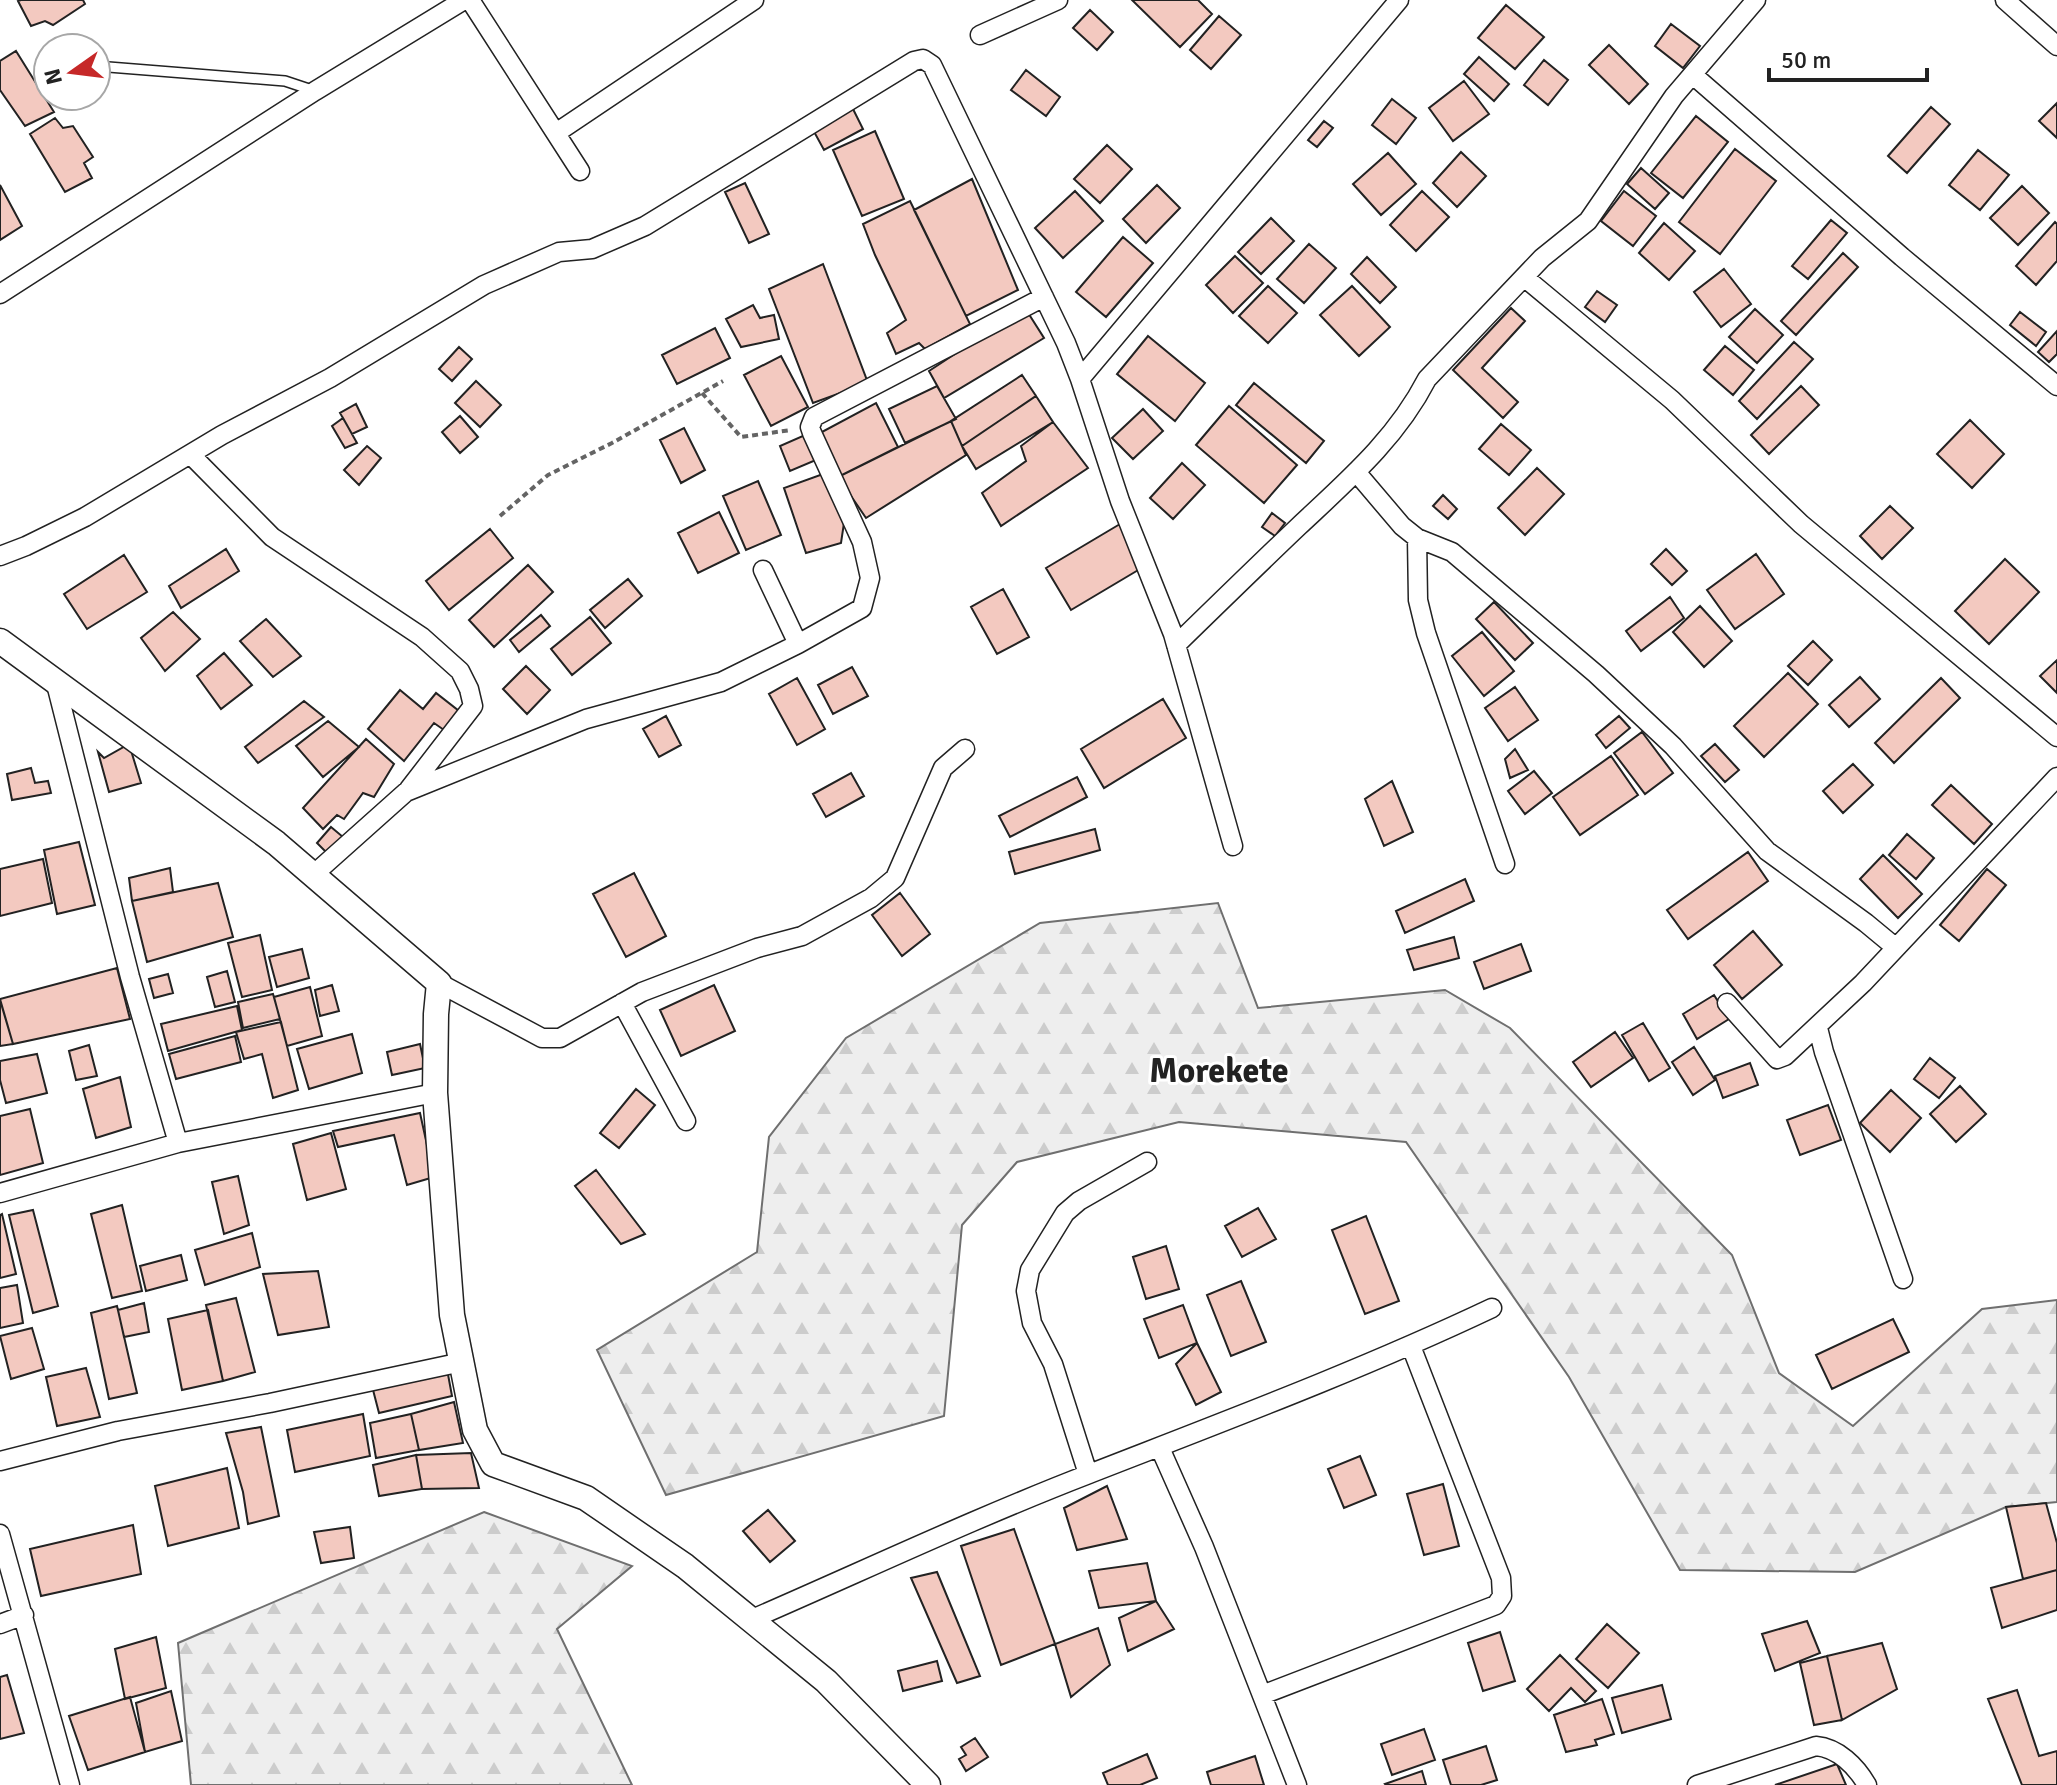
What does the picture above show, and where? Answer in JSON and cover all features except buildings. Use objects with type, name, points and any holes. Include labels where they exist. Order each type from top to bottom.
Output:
[{"type":"street","points":[[0,294],[315,91],[464,0]]},
{"type":"street","points":[[470,0],[580,171]]},
{"type":"street","points":[[556,133],[754,0]]},
{"type":"street","points":[[980,35],[1058,0]]},
{"type":"street","points":[[1080,379],[1399,0]]},
{"type":"street","points":[[1176,645],[1357,473],[1417,399],[1427,379],[1542,258],[1588,221],[1674,96],[1756,0]]},
{"type":"street","points":[[2005,0],[2057,46]]},
{"type":"street","points":[[0,556],[85,517],[330,378],[484,285],[559,252],[592,249],[645,226],[914,61],[923,59],[932,65],[1080,379],[1120,501],[1176,645],[1233,846]]},
{"type":"street","points":[[1693,75],[1902,257],[2057,386]]},
{"type":"street","points":[[1524,277],[1672,400],[1811,532],[2057,737]]},
{"type":"street","points":[[406,792],[586,719],[721,682],[862,608],[870,578],[862,542],[810,427],[814,417],[1044,297]]},
{"type":"street","points":[[191,455],[272,537],[422,637],[460,671],[469,689],[473,706],[406,792],[313,875]]},
{"type":"street","points":[[1357,473],[1402,526],[1417,538],[1452,552],[1596,674],[1673,746],[1767,851],[1854,913],[1895,947]]},
{"type":"street","points":[[1417,538],[1418,600],[1426,633],[1505,864]]},
{"type":"street","points":[[763,570],[798,644]]},
{"type":"street","points":[[0,641],[276,843],[439,983],[542,1038],[560,1038],[642,992],[757,948],[802,936],[871,898],[895,878],[943,768],[965,749]]},
{"type":"street","points":[[56,684],[130,977],[178,1143]]},
{"type":"street","points":[[1727,1003],[1777,1059],[1785,1056],[1818,1028],[1951,893],[2057,777]]},
{"type":"street","points":[[439,983],[435,1093],[452,1315],[475,1430],[493,1464],[586,1498],[685,1566],[826,1681],[928,1785]]},
{"type":"street","points":[[622,1003],[686,1121]]},
{"type":"street","points":[[1818,1028],[1903,1279]]},
{"type":"street","points":[[0,1193],[178,1143],[435,1093]]},
{"type":"street","points":[[1088,1474],[1053,1364],[1032,1323],[1026,1291],[1030,1270],[1065,1213],[1079,1201],[1147,1162]]},
{"type":"street","points":[[750,1620],[1088,1474],[1411,1346],[1492,1308]]},
{"type":"street","points":[[1262,1695],[1496,1605],[1502,1596],[1501,1578],[1411,1346]]},
{"type":"street","points":[[0,1461],[118,1431],[270,1403],[462,1362]]},
{"type":"street","points":[[1160,1448],[1204,1547],[1297,1785]]},
{"type":"street","points":[[0,1534],[70,1785]]},
{"type":"street","points":[[0,1624],[24,1615]]},
{"type":"street","points":[[1697,1785],[1816,1746],[1827,1746],[1844,1757],[1867,1785]]},
{"type":"lane","points":[[112,67],[285,81],[315,91]]},
{"type":"path","points":[[500,516],[548,475],[723,381]]},
{"type":"path","points":[[702,393],[741,437],[810,427]]},
{"type":"green space","points":[[1218,903],[1258,1008],[1445,990],[1510,1028],[1732,1255],[1779,1373],[1853,1426],[1982,1309],[2057,1300],[2057,1502],[2006,1507],[1855,1572],[1680,1570],[1569,1377],[1406,1142],[1179,1122],[1017,1162],[962,1225],[944,1416],[666,1495],[597,1350],[757,1252],[769,1137],[846,1038],[1040,923]]},
{"type":"green space","points":[[484,1512],[632,1566],[557,1629],[632,1785],[191,1785],[178,1643]]},
{"type":"district","name":"Morekete","points":[[1219,1070]]}]
